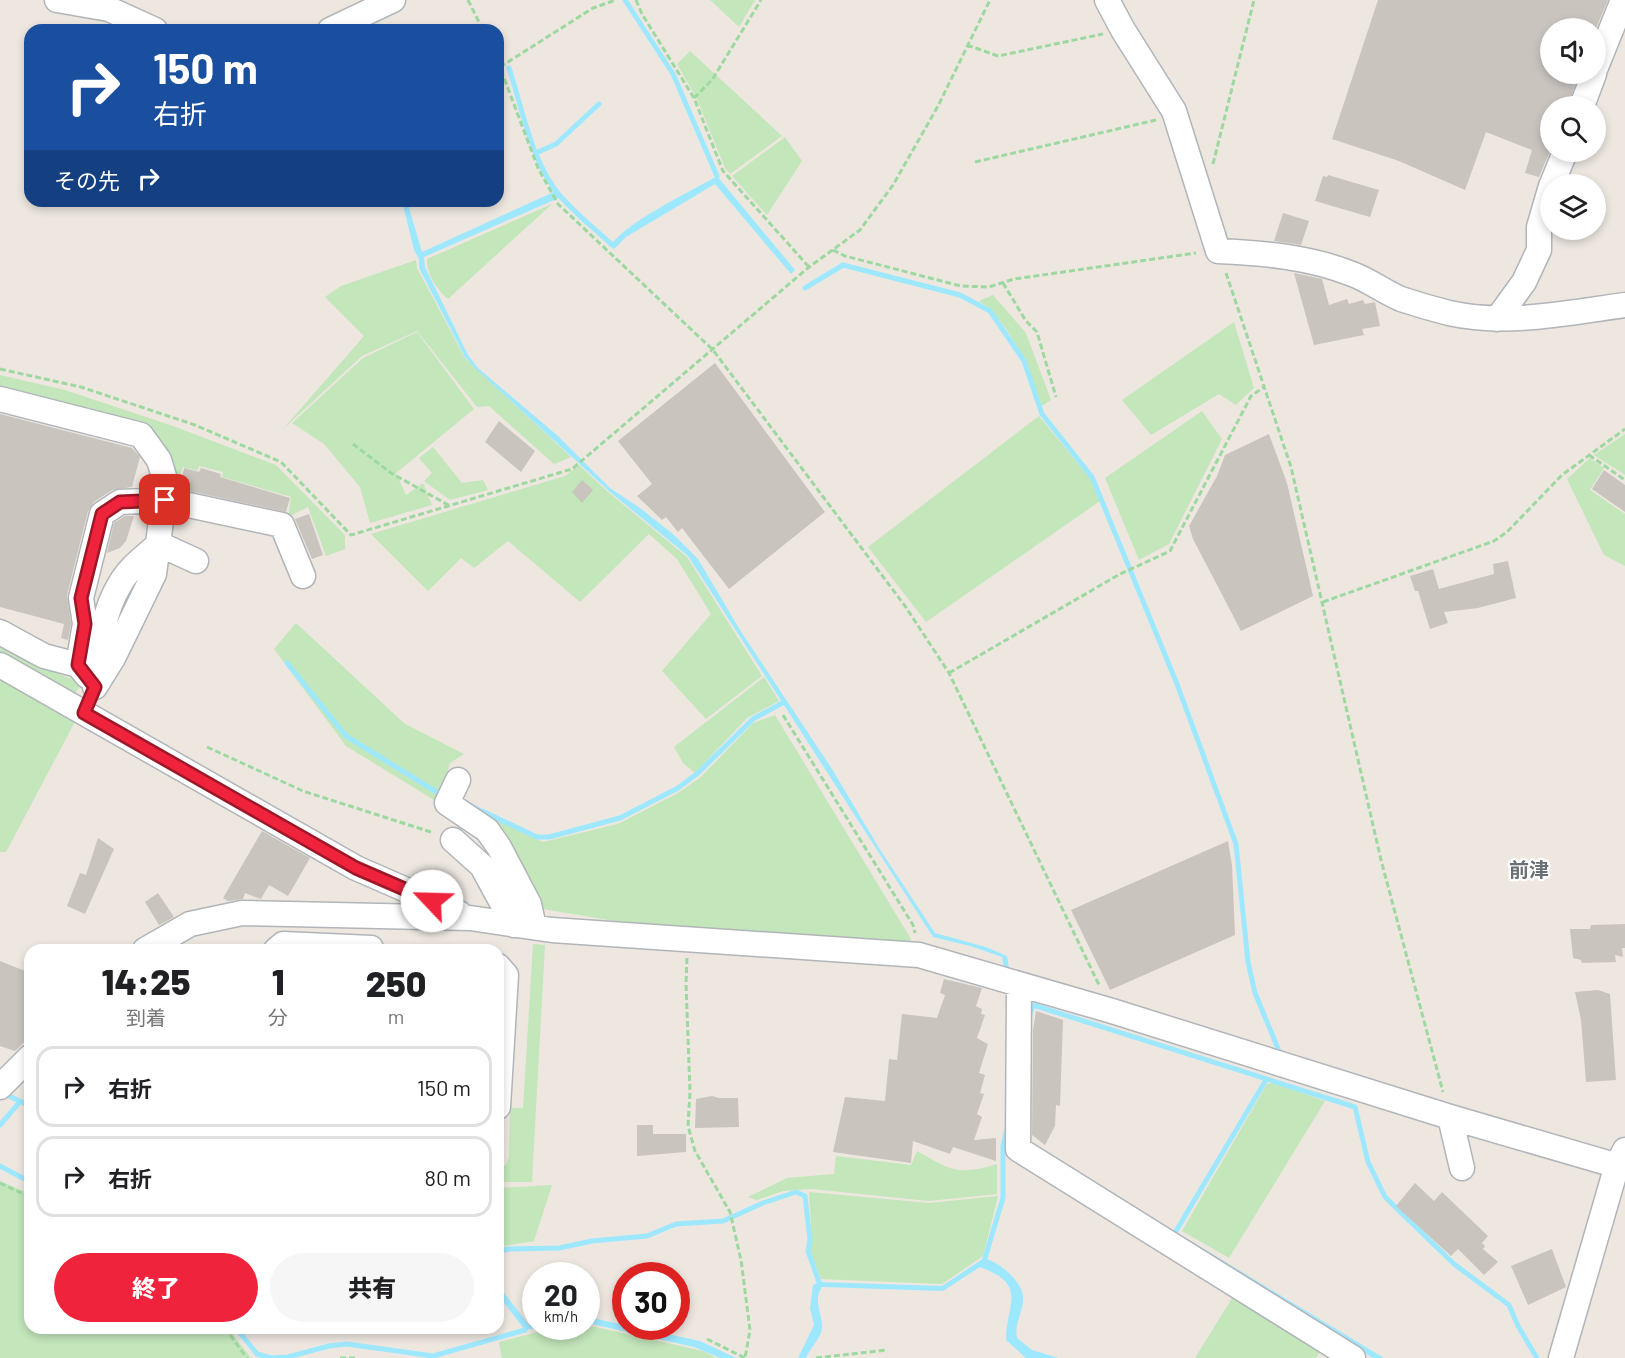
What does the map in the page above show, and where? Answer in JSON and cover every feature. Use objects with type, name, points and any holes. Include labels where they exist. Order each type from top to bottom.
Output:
[{"type":"street","points":[[57,0],[109,9],[142,24]]},
{"type":"street","points":[[343,24],[393,0]]},
{"type":"street","points":[[1107,0],[1176,116],[1218,251],[1259,253],[1300,259],[1353,274],[1400,298],[1450,313],[1497,319],[1543,316],[1625,305]]},
{"type":"street","points":[[1606,42],[1623,0]]},
{"type":"street","points":[[1497,319],[1524,282],[1539,250],[1540,224]]},
{"type":"street","points":[[0,399],[141,435],[159,460],[166,483],[154,574],[113,658],[95,687],[84,713]]},
{"type":"street","points":[[78,665],[85,624],[81,598],[102,514],[120,502],[165,500],[282,525],[303,576]]},
{"type":"street","points":[[159,544],[196,561]]},
{"type":"street","points":[[0,632],[44,656],[78,665],[95,687]]},
{"type":"street","points":[[0,665],[356,868],[470,918]]},
{"type":"street","points":[[458,780],[447,803],[487,830],[500,847],[529,904],[524,926]]},
{"type":"street","points":[[453,840],[482,866],[524,926]]},
{"type":"street","points":[[155,944],[190,924],[242,913],[470,918],[524,926],[920,955],[1112,1011],[1450,1117],[1622,1161],[1561,1358]]},
{"type":"street","points":[[323,944],[325,915]]},
{"type":"street","points":[[504,972],[507,975],[504,1019]]},
{"type":"street","points":[[1019,985],[1018,1149],[1353,1358]]},
{"type":"street","points":[[0,1087],[24,1065]]},
{"type":"street","points":[[1450,1117],[1462,1168]]},
{"type":"path","points":[[468,0],[480,24]]},
{"type":"path","points":[[504,64],[593,8],[616,0]]},
{"type":"path","points":[[636,0],[694,98],[723,171],[809,267]]},
{"type":"path","points":[[694,98],[712,80],[761,0]]},
{"type":"path","points":[[0,369],[81,387],[195,425],[282,462],[351,535],[572,469],[809,267],[860,230],[893,185],[938,106],[990,0]]},
{"type":"path","points":[[1212,168],[1254,0]]},
{"type":"path","points":[[967,45],[998,56],[1123,30]]},
{"type":"path","points":[[504,78],[538,168],[558,204],[713,350],[905,606],[949,673],[1112,1011]]},
{"type":"path","points":[[975,162],[1176,116]]},
{"type":"path","points":[[833,250],[845,256],[961,286],[989,287],[1088,267],[1218,251],[1291,467],[1381,860],[1450,1117]]},
{"type":"path","points":[[1003,283],[1026,321],[1036,332],[1056,397]]},
{"type":"path","points":[[949,673],[1120,574],[1170,551],[1251,396],[1264,387]]},
{"type":"path","points":[[1323,602],[1494,541],[1507,532],[1562,475],[1625,429]]},
{"type":"path","points":[[353,444],[391,473],[450,506]]},
{"type":"path","points":[[1589,455],[1625,480]]},
{"type":"path","points":[[783,715],[913,925],[920,955]]},
{"type":"path","points":[[207,747],[303,791],[453,840]]},
{"type":"path","points":[[688,939],[686,984],[690,1092],[688,1126],[695,1151],[730,1212],[741,1260],[750,1330],[745,1358],[707,1340]]},
{"type":"path","points":[[0,1183],[24,1194]]},
{"type":"path","points":[[229,1334],[247,1358]]},
{"type":"path","points":[[816,1358],[887,1350]]},
{"type":"path","points":[[340,1358],[358,1358]]},
{"type":"green space","points":[[710,0],[755,0],[739,27]]},
{"type":"green space","points":[[690,51],[782,136],[730,174],[725,168],[697,99],[677,64]]},
{"type":"green space","points":[[785,137],[802,161],[767,215],[732,176]]},
{"type":"green space","points":[[552,204],[448,299],[436,286],[428,270],[427,259]]},
{"type":"green space","points":[[416,260],[417,268],[465,358],[571,457],[554,464],[489,406],[477,407],[417,331],[362,356],[283,429],[364,336],[325,297],[341,286]]},
{"type":"green space","points":[[993,295],[1026,333],[1051,400],[1042,406],[1018,348],[1001,322],[979,301]]},
{"type":"green space","points":[[1234,322],[1254,388],[1236,405],[1219,394],[1151,435],[1122,400]]},
{"type":"green space","points":[[417,332],[474,409],[396,473],[406,495],[423,483],[432,505],[370,523],[360,487],[324,444],[292,423],[363,358]]},
{"type":"green space","points":[[0,375],[65,390],[173,426],[276,465],[345,535],[345,549],[326,556],[308,507],[288,517],[291,497],[222,477],[223,472],[199,466],[197,471],[183,467],[175,488],[165,447],[151,432],[0,391]]},
{"type":"green space","points":[[1202,411],[1222,439],[1169,544],[1139,560],[1105,478]]},
{"type":"green space","points":[[1039,416],[1090,478],[1100,501],[926,622],[868,547]]},
{"type":"green space","points":[[1625,434],[1625,475],[1594,455]]},
{"type":"green space","points":[[433,447],[462,483],[483,480],[488,490],[450,500],[424,481],[432,473],[419,458]]},
{"type":"green space","points":[[1590,458],[1604,468],[1590,490],[1625,514],[1625,566],[1604,555],[1567,479]]},
{"type":"green space","points":[[579,465],[687,557],[762,676],[706,719],[662,671],[711,614],[677,559],[649,534],[580,602],[508,541],[474,568],[461,558],[428,591],[371,534],[565,476]]},
{"type":"green space","points":[[296,623],[405,724],[464,754],[450,763],[439,803],[346,746],[274,649]]},
{"type":"green space","points":[[0,646],[31,663],[82,683],[74,695],[0,653]]},
{"type":"green space","points":[[764,677],[779,701],[747,718],[695,773],[683,763],[674,747]]},
{"type":"green space","points":[[0,678],[77,718],[6,852],[0,852]]},
{"type":"green space","points":[[775,715],[911,939],[910,945],[680,932],[537,908],[479,812],[543,842],[618,824],[678,793],[701,777],[753,723]]},
{"type":"green space","points":[[533,944],[545,945],[532,1182],[504,1182],[504,1166],[509,1157],[510,1108],[523,1108]]},
{"type":"green space","points":[[1274,1083],[1325,1101],[1229,1258],[1182,1231],[1267,1084]]},
{"type":"green space","points":[[917,1151],[938,1163],[955,1169],[973,1170],[997,1164],[997,1194],[929,1201],[812,1189],[783,1191],[757,1200],[748,1197],[787,1178],[834,1174],[836,1156],[911,1165]]},
{"type":"green space","points":[[0,1181],[24,1191],[24,1334],[233,1334],[251,1358],[0,1358]]},
{"type":"green space","points":[[552,1185],[534,1241],[504,1246],[504,1188]]},
{"type":"green space","points":[[809,1192],[929,1203],[998,1196],[983,1256],[942,1284],[821,1279],[810,1251],[812,1240]]},
{"type":"green space","points":[[1234,1295],[1323,1346],[1316,1358],[1195,1358]]},
{"type":"green space","points":[[600,1328],[612,1331],[612,1340],[654,1340],[703,1351],[716,1358],[502,1358],[499,1342],[522,1336],[522,1340],[600,1340]]},
{"type":"water","points":[[717,176],[795,270],[791,274],[715,184],[626,237],[614,249],[610,246],[631,226]]},
{"type":"water","points":[[556,191],[561,197],[424,257],[425,267],[468,355],[478,368],[558,436],[610,488],[673,534],[698,559],[740,630],[832,769],[879,848],[935,933],[986,947],[1007,956],[1009,967],[1004,968],[1002,957],[933,937],[688,556],[610,492],[465,357],[419,268],[419,259],[414,250],[403,207],[409,207],[422,252]]},
{"type":"water","points":[[1077,1172],[1384,1358],[1373,1358],[1075,1177]]},
{"type":"water","points":[[984,1258],[1008,1272],[1021,1290],[1023,1301],[1017,1338],[1032,1350],[1058,1358],[1026,1358],[1006,1340],[1011,1306],[1010,1289],[1005,1281],[980,1267],[943,1291],[822,1287],[818,1299],[822,1322],[821,1333],[806,1358],[798,1358],[814,1325],[810,1308],[813,1285],[819,1282],[942,1286]]},
{"type":"water","points":[[504,1293],[522,1316],[522,1326],[504,1303]]},
{"type":"water","points":[[600,1320],[612,1322],[612,1329],[600,1326]]},
{"type":"water","points":[[690,1339],[700,1341],[736,1358],[720,1358],[694,1347],[663,1340]]},
{"type":"building","points":[[1378,0],[1608,0],[1600,18],[1540,18],[1540,84],[1576,84],[1571,96],[1540,96],[1540,162],[1545,162],[1539,177],[1525,173],[1532,150],[1486,132],[1465,190],[1399,161],[1332,139]]},
{"type":"building","points":[[1328,175],[1379,190],[1370,217],[1315,201],[1323,176]]},
{"type":"building","points":[[1283,213],[1309,221],[1301,245],[1274,241]]},
{"type":"building","points":[[1294,273],[1322,279],[1329,305],[1347,299],[1349,304],[1363,300],[1365,304],[1375,302],[1380,326],[1362,329],[1364,335],[1314,345]]},
{"type":"building","points":[[715,363],[825,512],[729,589],[682,528],[678,532],[666,517],[662,520],[637,496],[652,484],[618,441]]},
{"type":"building","points":[[0,414],[132,448],[140,457],[132,487],[112,490],[94,502],[88,511],[67,595],[71,624],[68,640],[61,638],[64,624],[0,607]]},
{"type":"building","points":[[499,421],[535,451],[521,472],[485,442]]},
{"type":"building","points":[[1269,434],[1287,483],[1313,596],[1241,631],[1193,539],[1189,526],[1217,476],[1225,455]]},
{"type":"building","points":[[184,468],[199,472],[201,468],[221,474],[220,477],[290,498],[286,512],[180,489]]},
{"type":"building","points":[[1604,470],[1625,485],[1625,512],[1592,489]]},
{"type":"building","points":[[582,480],[593,490],[582,503],[572,492]]},
{"type":"building","points":[[309,514],[323,555],[312,559],[295,519]]},
{"type":"building","points":[[125,516],[134,516],[126,541],[120,548],[107,553],[114,523]]},
{"type":"building","points":[[1508,561],[1516,598],[1478,608],[1444,612],[1448,623],[1430,629],[1418,591],[1415,591],[1410,576],[1433,569],[1439,589],[1494,574],[1493,564]]},
{"type":"building","points":[[262,831],[310,858],[288,896],[269,885],[261,899],[245,893],[243,899],[228,901],[223,898]]},
{"type":"building","points":[[98,838],[114,849],[85,914],[67,906],[80,873],[86,875]]},
{"type":"building","points":[[1228,841],[1232,865],[1235,935],[1110,990],[1071,910]]},
{"type":"building","points":[[158,893],[174,917],[159,925],[145,902]]},
{"type":"building","points":[[1625,924],[1623,957],[1615,955],[1616,962],[1582,963],[1581,960],[1573,958],[1570,929],[1590,929],[1591,925]]},
{"type":"building","points":[[0,961],[24,971],[24,1043],[15,1051],[0,1046]]},
{"type":"building","points":[[944,979],[982,988],[976,1006],[982,1009],[981,1014],[985,1015],[977,1038],[988,1044],[979,1073],[985,1075],[980,1093],[984,1094],[977,1114],[982,1117],[974,1140],[996,1138],[996,1161],[953,1147],[950,1154],[913,1141],[911,1163],[833,1152],[845,1097],[885,1101],[889,1059],[897,1060],[902,1014],[937,1018],[945,995],[940,993]]},
{"type":"building","points":[[1598,990],[1610,994],[1616,1080],[1586,1082],[1581,1020],[1575,992]]},
{"type":"building","points":[[1036,1011],[1063,1020],[1060,1106],[1056,1105],[1055,1126],[1045,1145],[1032,1135],[1033,1030]]},
{"type":"building","points":[[712,1096],[738,1098],[739,1127],[695,1128],[696,1099]]},
{"type":"building","points":[[637,1125],[653,1125],[653,1134],[686,1134],[686,1152],[637,1156]]},
{"type":"building","points":[[1415,1183],[1434,1201],[1442,1192],[1488,1236],[1482,1243],[1485,1246],[1483,1249],[1498,1262],[1484,1275],[1458,1249],[1451,1256],[1396,1206]]},
{"type":"building","points":[[1552,1249],[1566,1287],[1528,1305],[1511,1266]]},
{"type":"waterway","points":[[625,0],[673,74],[717,176]]},
{"type":"waterway","points":[[509,68],[542,169],[561,197],[612,245]]},
{"type":"waterway","points":[[536,153],[556,144],[599,104]]},
{"type":"waterway","points":[[805,288],[843,265],[960,295],[990,311],[1024,361],[1042,414],[1092,477],[1177,684],[1236,844],[1248,962],[1255,993],[1279,1051]]},
{"type":"waterway","points":[[287,663],[346,736],[443,796]]},
{"type":"waterway","points":[[469,805],[537,837],[549,837],[620,818],[678,788],[698,773],[753,719],[784,702]]},
{"type":"waterway","points":[[1029,1017],[1033,1005],[1355,1107],[1368,1162],[1385,1197],[1454,1264],[1509,1305],[1518,1326],[1537,1358]]},
{"type":"waterway","points":[[1176,1231],[1266,1080]]},
{"type":"waterway","points":[[9,1096],[24,1103]]},
{"type":"waterway","points":[[0,1125],[18,1104]]},
{"type":"waterway","points":[[985,1258],[1003,1198],[1003,1146],[1006,1132]]},
{"type":"waterway","points":[[0,1166],[24,1179]]},
{"type":"waterway","points":[[504,1250],[559,1248],[592,1241],[647,1236],[676,1224],[723,1221],[763,1203],[796,1192],[805,1196],[810,1240],[808,1251],[819,1282]]},
{"type":"waterway","points":[[241,1334],[257,1354],[271,1358],[288,1357],[329,1346],[347,1344],[433,1356],[522,1331]]},
{"type":"district","name":"前津","points":[[1529,869]]},
{"type":"route","points":[[165,500],[120,502],[102,514],[81,598],[85,624],[78,665],[95,687],[84,713],[356,868],[432,901]]}]
